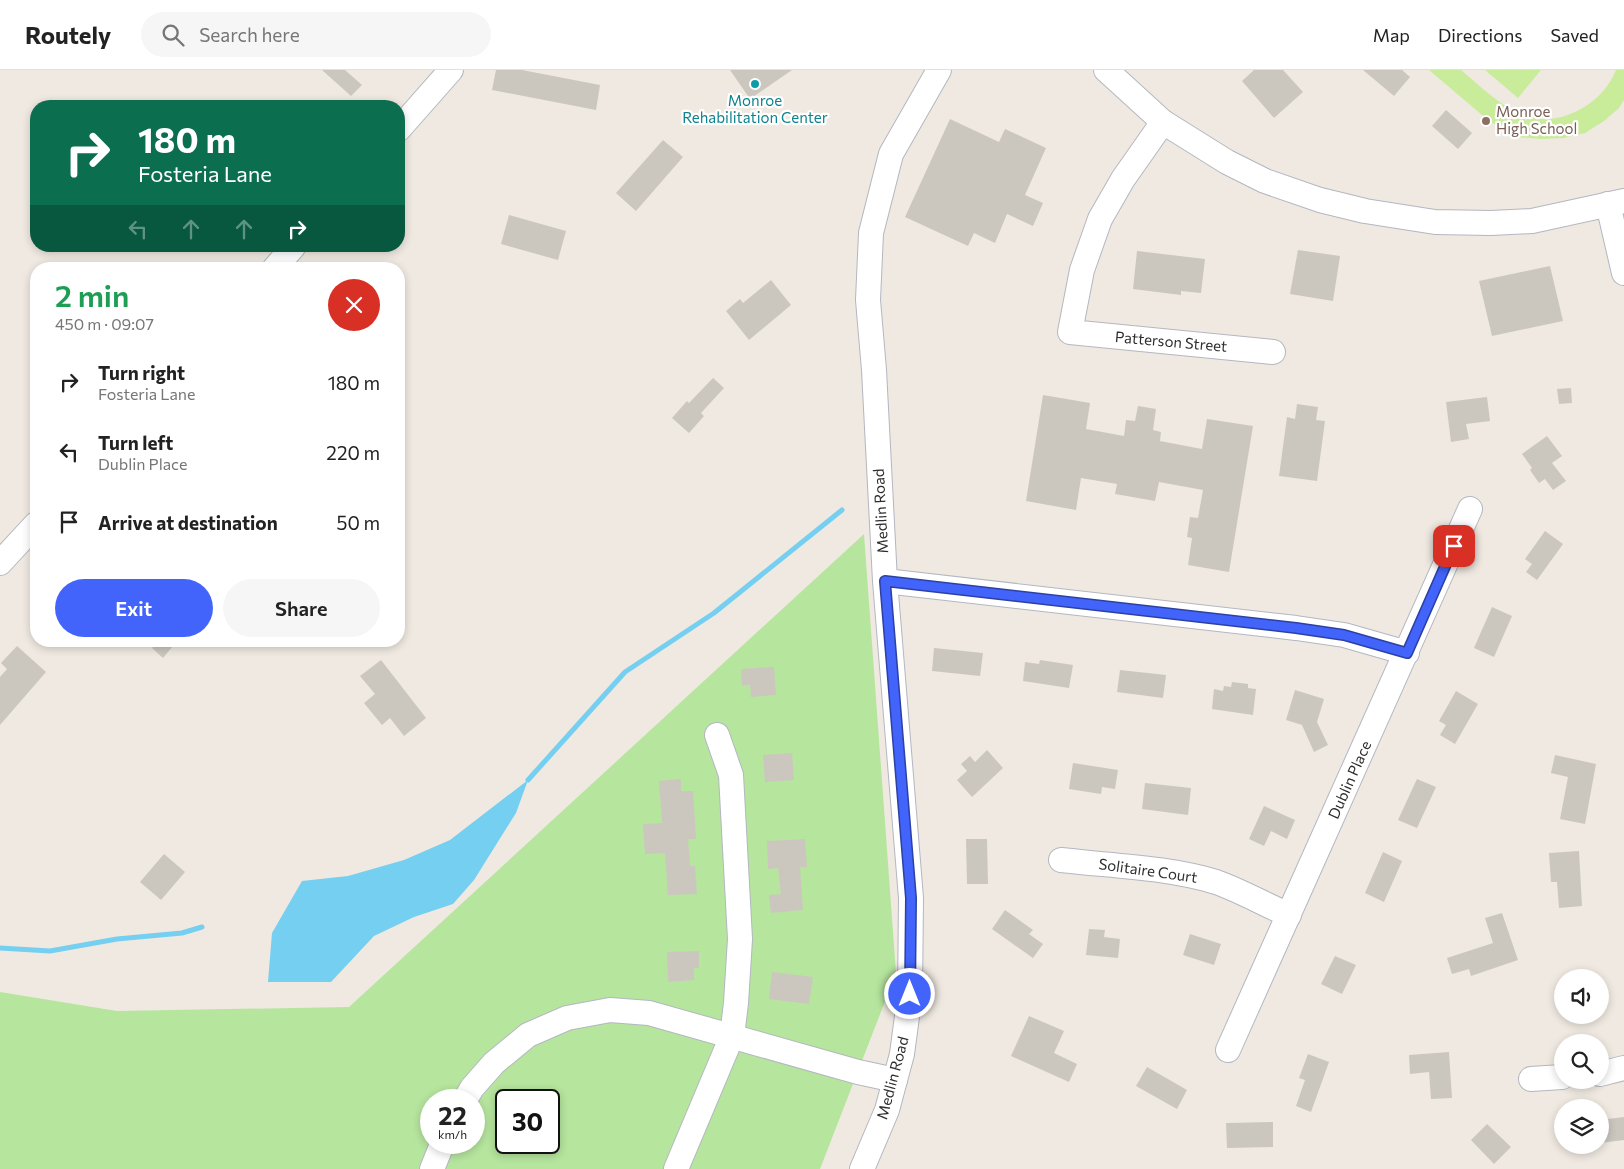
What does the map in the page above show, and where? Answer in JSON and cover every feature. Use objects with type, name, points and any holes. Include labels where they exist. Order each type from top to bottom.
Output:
[{"type":"street","points":[[405,122],[451,70]]},
{"type":"street","name":"Medlin Road","points":[[862,1169],[887,1110],[902,1054],[910,994],[911,898],[885,581],[874,370],[868,300],[871,233],[891,154],[939,70]]},
{"type":"street","points":[[1106,70],[1163,122],[1227,162],[1265,181],[1320,200],[1365,211],[1435,222],[1491,223],[1532,221],[1616,202],[1624,273]]},
{"type":"street","name":"Patterson Street","points":[[1163,122],[1124,178],[1100,219],[1082,270],[1070,332],[1273,352]]},
{"type":"street","points":[[280,262],[289,252]]},
{"type":"street","name":"Dublin Place","points":[[1228,1050],[1470,509]]},
{"type":"street","points":[[0,563],[30,530]]},
{"type":"street","points":[[885,581],[1296,628],[1344,635],[1407,653]]},
{"type":"street","points":[[676,1169],[732,1036],[736,1003],[740,939],[730,775],[717,735]]},
{"type":"street","name":"Solitaire Court","points":[[1061,860],[1170,872],[1195,877],[1217,883],[1289,916]]},
{"type":"street","points":[[471,1089],[494,1062],[528,1035],[567,1018],[610,1010],[649,1013],[858,1072],[896,1080]]},
{"type":"street","points":[[1609,1072],[1624,1068]]},
{"type":"street","points":[[1531,1079],[1554,1078]]},
{"type":"street","points":[[432,1169],[438,1154]]},
{"type":"green space","points":[[1429,70],[1461,70],[1502,103],[1516,112],[1530,117],[1546,119],[1563,117],[1581,109],[1602,92],[1616,70],[1624,70],[1624,100],[1619,108],[1604,121],[1585,133],[1564,138],[1518,137],[1501,129],[1482,115]]},
{"type":"green space","points":[[1485,70],[1541,70],[1518,98]]},
{"type":"green space","points":[[864,534],[896,973],[820,1169],[0,1169],[0,992],[117,1011],[349,1007]]},
{"type":"water","points":[[528,780],[516,813],[474,880],[453,904],[414,917],[374,936],[331,982],[268,982],[272,933],[302,881],[348,876],[404,860],[450,840]]},
{"type":"building","points":[[322,70],[345,70],[362,85],[351,96]]},
{"type":"building","points":[[496,70],[522,70],[600,85],[596,110],[492,90]]},
{"type":"building","name":"Monroe Rehabilitation Center","points":[[730,70],[792,70],[750,99]]},
{"type":"building","points":[[1254,70],[1283,70],[1303,92],[1274,118],[1242,81]]},
{"type":"building","points":[[1363,70],[1402,70],[1410,77],[1394,96]]},
{"type":"building","points":[[1446,110],[1472,133],[1458,149],[1432,126]]},
{"type":"building","points":[[950,119],[999,142],[1005,129],[1046,148],[1025,195],[1043,203],[1033,226],[1007,214],[995,243],[974,233],[968,246],[905,217]]},
{"type":"building","points":[[663,140],[683,157],[636,211],[616,193]]},
{"type":"building","points":[[509,215],[566,231],[558,260],[501,244]]},
{"type":"building","points":[[1298,250],[1340,256],[1333,301],[1290,294]]},
{"type":"building","points":[[1137,251],[1205,259],[1201,293],[1181,291],[1181,295],[1133,289]]},
{"type":"building","points":[[1550,266],[1563,321],[1492,336],[1479,281]]},
{"type":"building","points":[[771,280],[791,305],[749,340],[726,311],[740,299],[743,303]]},
{"type":"building","points":[[713,378],[724,388],[701,413],[704,416],[689,433],[672,418],[687,401],[689,403]]},
{"type":"building","points":[[1571,388],[1572,403],[1559,404],[1557,389]]},
{"type":"building","points":[[1043,395],[1090,403],[1086,429],[1124,436],[1126,420],[1135,421],[1138,406],[1156,409],[1153,430],[1161,432],[1160,441],[1202,449],[1207,419],[1253,426],[1229,572],[1188,565],[1192,538],[1187,537],[1190,517],[1198,518],[1203,490],[1159,482],[1155,501],[1115,494],[1117,484],[1081,478],[1076,510],[1026,501]]},
{"type":"building","points":[[1487,397],[1490,421],[1466,424],[1469,439],[1451,442],[1446,402]]},
{"type":"building","points":[[1297,404],[1318,407],[1316,420],[1325,421],[1317,481],[1279,476],[1287,417],[1295,419]]},
{"type":"building","points":[[1547,436],[1562,456],[1552,463],[1566,481],[1553,490],[1545,479],[1539,483],[1530,470],[1532,468],[1522,454]]},
{"type":"building","points":[[1545,531],[1563,544],[1537,580],[1526,572],[1532,564],[1525,559]]},
{"type":"building","points":[[1492,607],[1512,616],[1494,657],[1474,648]]},
{"type":"building","points":[[17,646],[46,672],[0,725],[0,677],[7,669],[1,663]]},
{"type":"building","points":[[153,647],[172,647],[163,658]]},
{"type":"building","points":[[934,648],[983,653],[980,676],[932,671]]},
{"type":"building","points":[[381,660],[426,718],[404,736],[390,718],[382,725],[364,703],[375,694],[360,676]]},
{"type":"building","points":[[1040,660],[1073,665],[1069,688],[1023,681],[1025,662],[1039,664]]},
{"type":"building","points":[[774,667],[776,695],[751,697],[750,685],[742,685],[741,669]]},
{"type":"building","points":[[1120,670],[1166,675],[1163,698],[1117,692]]},
{"type":"building","points":[[1232,682],[1248,684],[1248,688],[1256,689],[1253,715],[1212,709],[1214,689],[1223,691],[1224,686],[1231,687]]},
{"type":"building","points":[[1295,690],[1324,699],[1317,722],[1328,745],[1314,752],[1302,725],[1286,720]]},
{"type":"building","points":[[1456,691],[1478,704],[1455,744],[1440,735],[1446,725],[1439,721]]},
{"type":"building","points":[[987,750],[1003,768],[972,797],[957,780],[967,771],[961,764],[970,756],[975,762]]},
{"type":"building","points":[[792,753],[794,780],[765,782],[763,755]]},
{"type":"building","points":[[1555,755],[1596,764],[1585,824],[1560,819],[1568,777],[1551,773]]},
{"type":"building","points":[[1073,763],[1118,770],[1115,789],[1102,787],[1101,794],[1069,789]]},
{"type":"building","points":[[681,779],[681,791],[693,791],[696,839],[688,839],[690,866],[695,866],[697,894],[668,895],[665,853],[645,854],[643,824],[662,823],[659,781]]},
{"type":"building","points":[[1417,779],[1436,787],[1417,828],[1398,820]]},
{"type":"building","points":[[1145,783],[1191,788],[1188,815],[1142,809]]},
{"type":"building","points":[[1264,806],[1295,820],[1287,839],[1271,831],[1264,846],[1249,839]]},
{"type":"building","points":[[805,839],[807,867],[800,867],[803,910],[771,913],[769,895],[781,894],[778,868],[768,869],[767,841]]},
{"type":"building","points":[[966,839],[987,839],[988,884],[967,884]]},
{"type":"building","points":[[1579,851],[1582,906],[1559,908],[1557,882],[1551,882],[1549,853]]},
{"type":"building","points":[[1383,852],[1402,861],[1384,902],[1365,893]]},
{"type":"building","points":[[164,854],[185,872],[161,900],[140,882]]},
{"type":"building","points":[[1005,910],[1033,930],[1029,934],[1043,944],[1033,958],[992,929]]},
{"type":"building","points":[[1502,913],[1518,960],[1471,976],[1469,969],[1452,974],[1447,958],[1493,943],[1485,918]]},
{"type":"building","points":[[1089,929],[1105,930],[1104,937],[1120,939],[1118,958],[1086,955]]},
{"type":"building","points":[[1190,934],[1221,944],[1214,965],[1183,955]]},
{"type":"building","points":[[699,951],[699,968],[694,968],[694,980],[668,982],[667,952]]},
{"type":"building","points":[[1335,956],[1356,965],[1342,994],[1321,984]]},
{"type":"building","points":[[772,972],[813,977],[809,1004],[769,999]]},
{"type":"building","points":[[1029,1016],[1064,1031],[1054,1053],[1077,1064],[1069,1082],[1011,1056]]},
{"type":"building","points":[[1449,1052],[1452,1098],[1431,1099],[1429,1072],[1410,1074],[1409,1055]]},
{"type":"building","points":[[1308,1054],[1329,1062],[1311,1112],[1296,1106],[1305,1080],[1299,1078]]},
{"type":"building","points":[[1147,1067],[1187,1090],[1177,1109],[1136,1086]]},
{"type":"building","points":[[1624,1117],[1624,1140],[1609,1142],[1609,1119]]},
{"type":"building","points":[[1273,1122],[1273,1147],[1227,1148],[1226,1123]]},
{"type":"building","points":[[1487,1124],[1511,1147],[1494,1164],[1471,1140]]},
{"type":"waterway","points":[[528,780],[625,672],[714,613],[842,510]]},
{"type":"waterway","points":[[0,948],[50,951],[117,939],[182,933],[202,927]]},
{"type":"place","name":"Monroe Rehabilitation Center","points":[[755,84]]},
{"type":"place","name":"Monroe High School","points":[[1486,121]]},
{"type":"route","points":[[910,994],[911,898],[885,581],[1296,628],[1344,635],[1407,653],[1454,546]]}]
